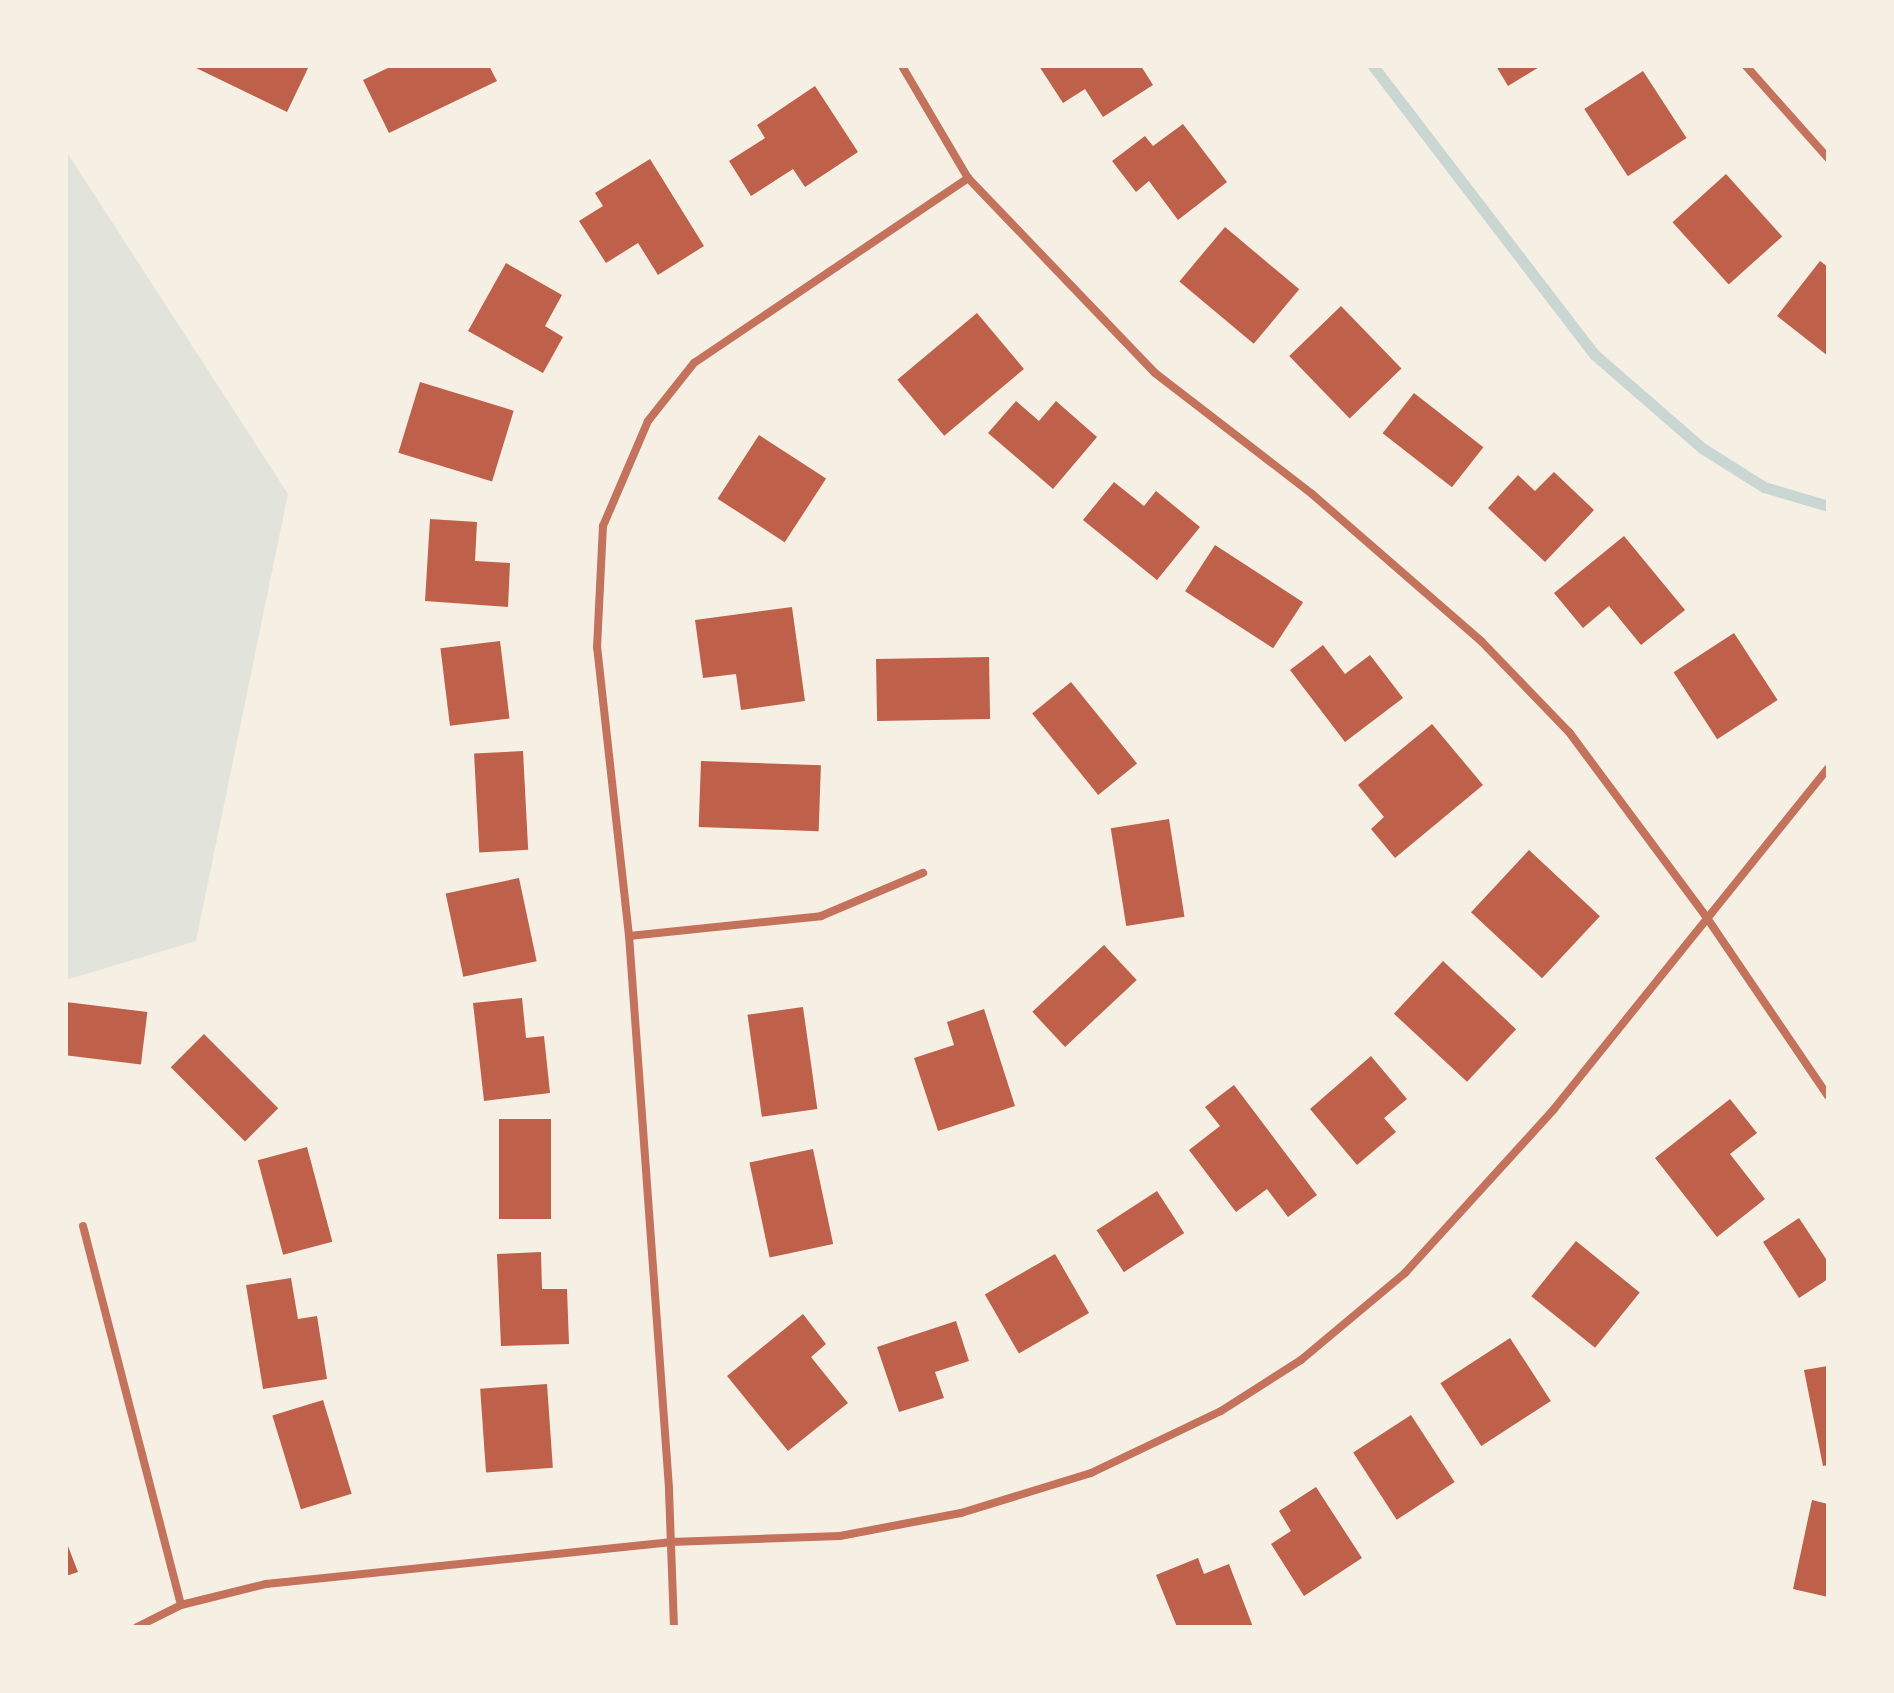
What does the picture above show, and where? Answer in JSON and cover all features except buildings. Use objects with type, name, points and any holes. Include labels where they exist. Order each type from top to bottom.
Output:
[{"type":"street","points":[[902,66],[968,178],[1155,373],[1312,494],[1482,642],[1569,732],[1707,918],[1828,1096]]},
{"type":"street","points":[[1746,66],[1828,158]]},
{"type":"street","points":[[674,1627],[629,936],[597,648],[603,526],[648,421],[694,363],[968,178]]},
{"type":"street","points":[[137,1627],[181,1605],[266,1584],[670,1542],[840,1536],[961,1513],[1091,1473],[1221,1411],[1301,1360],[1405,1273],[1554,1109],[1828,768]]},
{"type":"street","points":[[629,936],[821,916],[923,873]]},
{"type":"street","points":[[83,1226],[181,1605]]},
{"type":"shaded area","points":[[66,151],[288,494],[196,941],[66,980]]},
{"type":"waterway","points":[[1373,66],[1595,355],[1702,448],[1764,487],[1828,506]]}]
